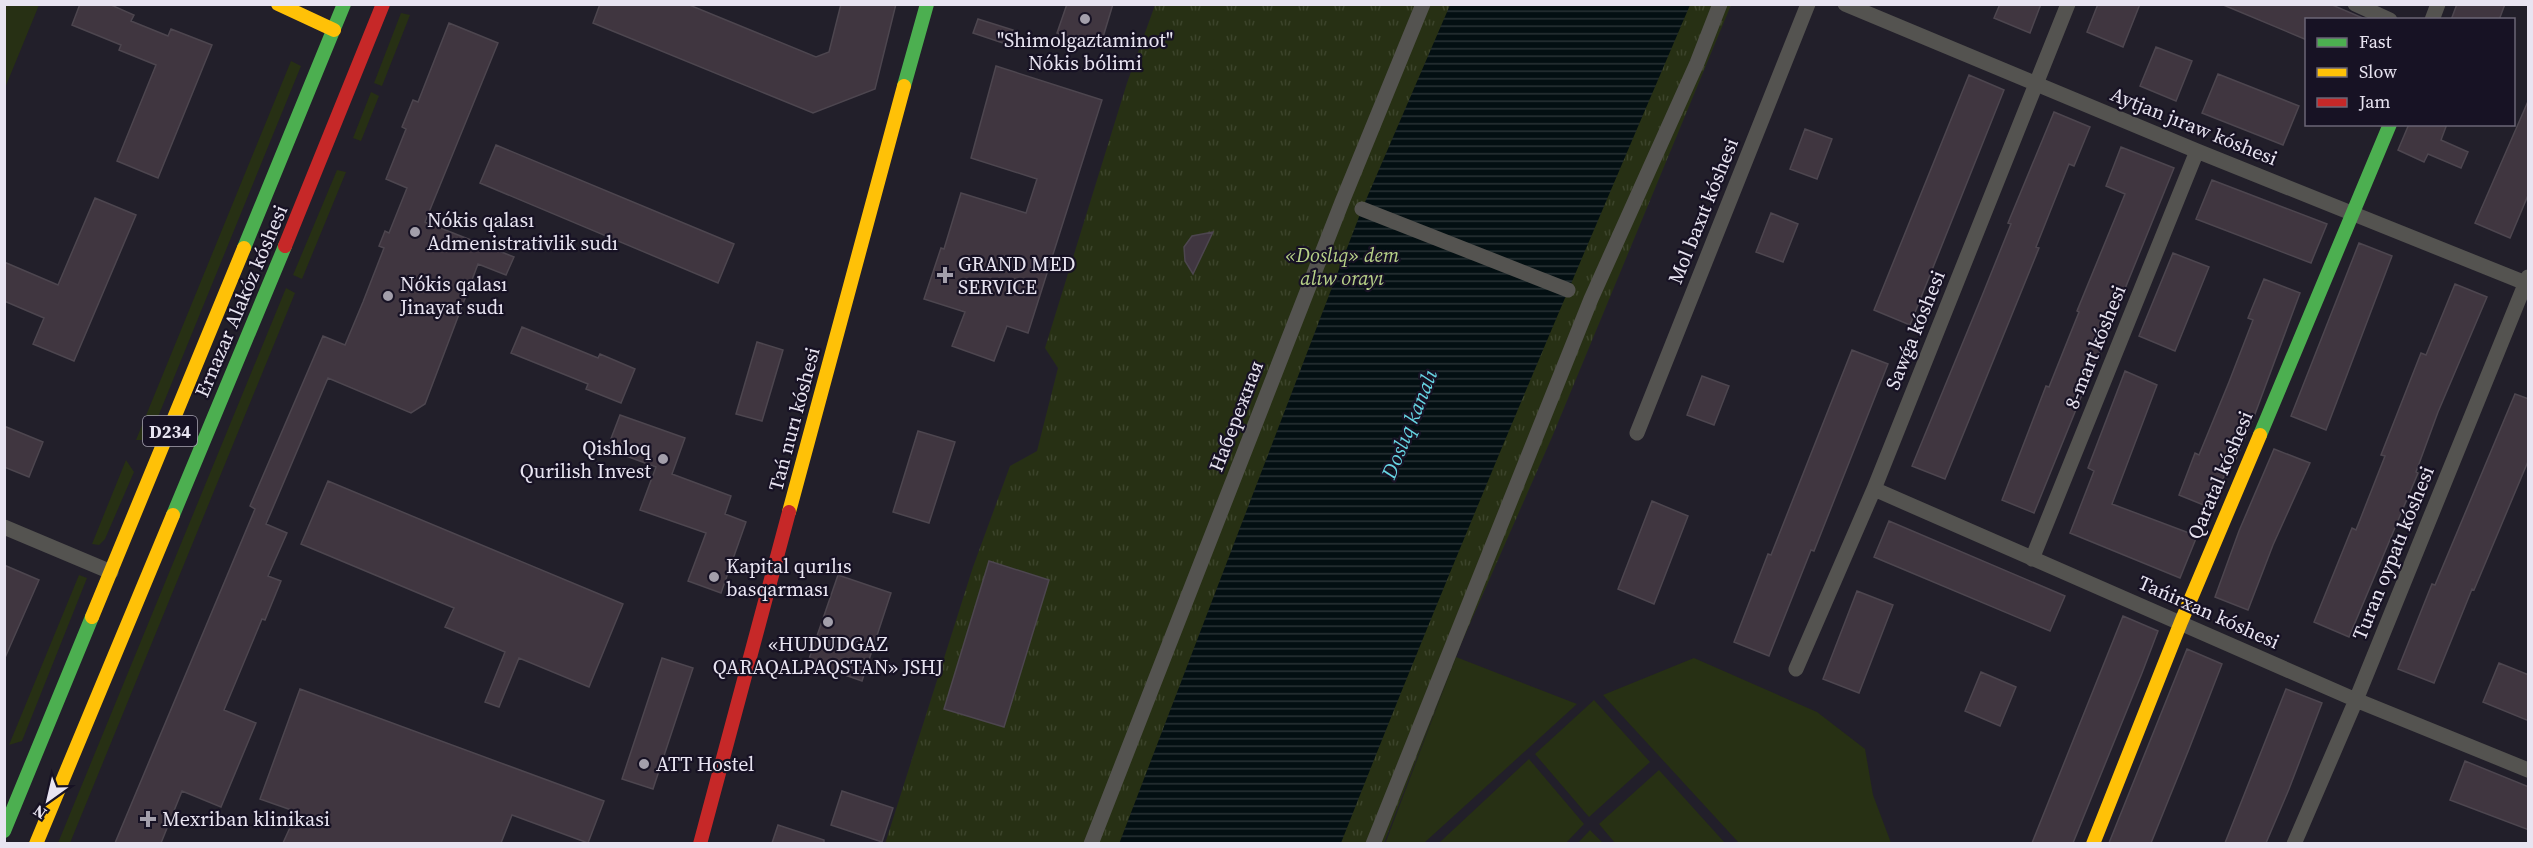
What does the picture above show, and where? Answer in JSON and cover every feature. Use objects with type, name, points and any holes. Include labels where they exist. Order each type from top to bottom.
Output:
[{"type":"main road","points":[[278,4],[334,30]]},
{"type":"main road","name":"Ernazar Alakóz kóshesi","points":[[4,831],[344,4]]},
{"type":"main road","name":"Tań nurı kóshesi","points":[[700,843],[880,170],[927,4]]},
{"type":"main road","name":"Ernazar Alakóz kóshesi","points":[[36,843],[214,416],[381,6]]},
{"type":"main road","name":"Qaratal kóshesi","points":[[2093,843],[2181,622],[2389,126]]},
{"type":"main road","points":[[182,401],[184,412],[193,419],[204,421],[214,416]]},
{"type":"main road","points":[[152,475],[162,468],[173,469],[182,477],[183,488]]},
{"type":"street","name":"Набережная","points":[[1091,843],[1337,213],[1423,4]]},
{"type":"street","points":[[1373,843],[1591,300],[1697,63],[1720,4]]},
{"type":"street","name":"Mol baxıt kóshesi","points":[[1637,433],[1808,4]]},
{"type":"street","name":"Aytjan jıraw kóshesi","points":[[1845,4],[2197,151],[2528,281]]},
{"type":"street","name":"Sawǵa kóshesi","points":[[1796,669],[1874,489],[2068,4]]},
{"type":"street","points":[[2355,4],[2386,18]]},
{"type":"street","name":"8-mart kóshesi","points":[[2032,560],[2197,151]]},
{"type":"street","points":[[1362,209],[1568,290]]},
{"type":"street","name":"Turan oypatı kóshesi","points":[[2294,843],[2356,700],[2528,281]]},
{"type":"street","name":"Tańirxan kóshesi","points":[[1874,489],[2356,700],[2529,770]]},
{"type":"street","points":[[4,527],[111,572]]},
{"type":"green space","points":[[4,5],[39,5],[5,88]]},
{"type":"green space","name":"«Doslıq» dem alıw orayı","points":[[1155,5],[1731,5],[1552,437],[1461,644],[1384,843],[885,844],[973,567],[1010,466],[1037,451],[1058,368],[1045,348],[1127,83]]},
{"type":"green space","points":[[401,13],[410,15],[382,86],[374,83]]},
{"type":"green space","points":[[291,61],[301,66],[151,434],[143,440],[136,440]]},
{"type":"green space","points":[[371,92],[379,96],[361,141],[353,138]]},
{"type":"green space","points":[[337,170],[346,172],[302,279],[293,275]]},
{"type":"green space","points":[[286,288],[295,293],[70,843],[58,843]]},
{"type":"green space","points":[[126,460],[134,472],[105,539],[99,545],[92,544]]},
{"type":"green space","points":[[79,575],[87,578],[22,741],[9,745]]},
{"type":"green space","points":[[1456,657],[1577,704],[1424,843],[1385,844]]},
{"type":"green space","points":[[1694,658],[1817,712],[1865,749],[1873,795],[1891,843],[1739,843],[1603,695]]},
{"type":"green space","points":[[1594,700],[1650,762],[1589,817],[1535,754]]},
{"type":"green space","points":[[1529,759],[1584,824],[1566,843],[1439,843]]},
{"type":"green space","points":[[1659,770],[1725,843],[1615,843],[1599,824]]},
{"type":"green space","points":[[1590,830],[1603,843],[1578,843]]},
{"type":"water","name":"Doslıq kanalı","points":[[1450,5],[1690,5],[1469,527],[1341,843],[1119,844],[1362,209]]},
{"type":"building","points":[[80,4],[109,4],[134,15],[131,21],[168,36],[171,29],[212,45],[158,178],[117,161],[156,65],[119,50],[121,45],[72,25]]},
{"type":"building","points":[[600,4],[687,4],[816,57],[829,52],[841,4],[896,4],[875,89],[813,113],[593,23]]},
{"type":"building","name":"\"Shimolgaztaminot\" Nókis bólimi","points":[[1067,4],[1113,4],[1100,47],[1057,33]]},
{"type":"building","points":[[2000,4],[2041,4],[2030,33],[1994,18]]},
{"type":"building","points":[[2098,4],[2140,4],[2123,47],[2087,32]]},
{"type":"building","points":[[2221,4],[2330,4],[2363,18],[2305,18],[2305,39]]},
{"type":"building","points":[[2457,4],[2505,4],[2500,18],[2452,18]]},
{"type":"building","points":[[978,19],[1013,30],[1009,45],[973,33]]},
{"type":"building","points":[[449,23],[498,43],[425,222],[514,257],[506,275],[478,264],[425,404],[411,413],[328,378],[266,524],[287,533],[268,576],[281,581],[265,620],[262,619],[224,710],[256,723],[221,807],[182,791],[161,843],[115,843],[255,509],[250,506],[323,336],[345,345],[363,302],[384,248],[379,246],[385,231],[389,233],[407,188],[386,179],[406,129],[402,127],[413,100],[418,102]]},
{"type":"building","points":[[2156,47],[2192,61],[2176,101],[2140,86]]},
{"type":"building","points":[[996,66],[1102,100],[1028,333],[1007,326],[994,361],[952,346],[965,312],[924,299],[941,248],[944,249],[961,193],[1026,213],[1037,179],[971,158]]},
{"type":"building","points":[[2218,74],[2299,106],[2283,145],[2202,113]]},
{"type":"building","points":[[1969,75],[2004,90],[1910,325],[1874,310]]},
{"type":"building","points":[[2529,99],[2529,193],[2510,238],[2475,223]]},
{"type":"building","points":[[2054,112],[2090,127],[2074,166],[2069,164],[2036,247],[2039,248],[1945,479],[1912,466]]},
{"type":"building","points":[[2408,126],[2446,126],[2441,140],[2468,152],[2461,168],[2428,154],[2424,162],[2398,150]]},
{"type":"building","points":[[1805,129],[1832,139],[1817,179],[1790,169]]},
{"type":"building","points":[[496,145],[734,244],[718,283],[480,183]]},
{"type":"building","points":[[2121,147],[2174,168],[2034,513],[2002,500],[2125,194],[2106,186]]},
{"type":"building","points":[[2212,180],[2327,224],[2311,263],[2196,219]]},
{"type":"building","points":[[95,198],[136,215],[74,361],[33,344],[44,318],[4,301],[4,262],[58,285]]},
{"type":"building","points":[[1771,213],[1798,224],[1783,262],[1756,252]]},
{"type":"building","points":[[1213,232],[1193,274],[1185,261],[1184,247],[1192,236]]},
{"type":"building","points":[[2359,243],[2392,256],[2326,430],[2291,416]]},
{"type":"building","points":[[2173,253],[2209,267],[2175,351],[2139,336]]},
{"type":"building","points":[[2264,279],[2300,293],[2255,414],[2236,459],[2232,457],[2211,508],[2179,495],[2195,453],[2199,455],[2229,382],[2253,320],[2248,318]]},
{"type":"building","points":[[2455,284],[2487,297],[2438,412],[2416,472],[2418,473],[2349,637],[2314,622],[2352,528],[2356,530],[2385,456],[2381,455],[2421,353],[2426,355]]},
{"type":"building","points":[[522,327],[598,358],[600,354],[635,369],[621,403],[586,389],[588,384],[511,353]]},
{"type":"building","points":[[757,342],[783,350],[762,421],[736,414]]},
{"type":"building","points":[[1852,350],[1888,364],[1814,551],[1811,550],[1769,656],[1734,642]]},
{"type":"building","points":[[2125,371],[2157,385],[2112,504],[2197,536],[2180,578],[2070,533],[2094,471],[2088,468]]},
{"type":"building","points":[[1702,376],[1729,386],[1714,425],[1687,415]]},
{"type":"building","points":[[2515,394],[2529,399],[2529,459],[2434,683],[2398,669],[2432,584],[2435,585]]},
{"type":"building","points":[[620,415],[685,438],[672,474],[731,496],[725,514],[746,522],[721,593],[688,581],[706,533],[640,510],[656,467],[607,449]]},
{"type":"building","points":[[4,426],[43,442],[29,477],[4,467]]},
{"type":"building","points":[[918,431],[955,442],[929,523],[893,512]]},
{"type":"building","points":[[2274,449],[2310,463],[2273,545],[2248,610],[2215,597],[2239,531]]},
{"type":"building","points":[[328,481],[623,604],[589,687],[519,658],[499,707],[485,702],[505,652],[445,627],[454,608],[301,544]]},
{"type":"building","points":[[1652,501],[1688,516],[1654,604],[1618,589]]},
{"type":"building","points":[[1889,521],[2065,596],[2050,631],[1874,557]]},
{"type":"building","points":[[989,561],[1049,580],[1004,727],[944,709]]},
{"type":"building","points":[[4,565],[39,580],[4,660]]},
{"type":"building","points":[[838,575],[891,593],[862,681],[808,662]]},
{"type":"building","points":[[1857,591],[1893,605],[1859,693],[1823,679]]},
{"type":"building","points":[[2123,616],[2158,631],[2142,673],[2073,843],[2032,843]]},
{"type":"building","points":[[2187,649],[2222,664],[2189,749],[2151,843],[2109,843]]},
{"type":"building","points":[[662,658],[693,668],[653,789],[622,779]]},
{"type":"building","points":[[2499,663],[2529,675],[2529,721],[2483,702]]},
{"type":"building","points":[[1981,672],[2016,687],[2000,726],[1965,711]]},
{"type":"building","points":[[300,689],[604,801],[588,843],[512,815],[501,843],[283,843],[297,812],[260,799]]},
{"type":"building","points":[[2286,689],[2322,703],[2289,789],[2266,843],[2225,843]]},
{"type":"building","points":[[2465,761],[2529,787],[2529,830],[2450,800]]},
{"type":"building","points":[[842,791],[893,808],[882,842],[831,825]]},
{"type":"building","points":[[778,825],[824,840],[824,843],[772,843]]},
{"type":"traffic: fast","points":[[244,248],[344,4]]},
{"type":"traffic: fast","points":[[904,86],[927,4]]},
{"type":"traffic: fast","points":[[2260,435],[2389,126]]},
{"type":"traffic: fast","points":[[173,515],[285,246]]},
{"type":"traffic: fast","points":[[4,831],[92,617]]},
{"type":"traffic: slow","points":[[278,4],[334,30]]},
{"type":"traffic: slow","points":[[789,512],[904,86]]},
{"type":"traffic: slow","points":[[92,617],[244,248]]},
{"type":"traffic: slow","points":[[2093,844],[2181,622],[2260,435]]},
{"type":"traffic: slow","points":[[36,844],[173,515]]},
{"type":"traffic: jam","points":[[285,246],[383,4]]},
{"type":"traffic: jam","points":[[700,844],[789,512]]},
{"type":"place","name":"\"Shimolgaztaminot\" Nókis bólimi","points":[[1085,19]]},
{"type":"place","name":"Nókis qalası Admenistrativlik sudı","points":[[415,232]]},
{"type":"place","name":"GRAND MED SERVICE","points":[[945,275]]},
{"type":"place","name":"Nókis qalası Jinayat sudı","points":[[388,296]]},
{"type":"place","name":"Qishloq Qurilish Invest","points":[[663,459]]},
{"type":"place","name":"Kapital qurılıs basqarması","points":[[714,577]]},
{"type":"place","name":"«HUDUDGAZ QARAQALPAQSTAN» JSHJ","points":[[828,622]]},
{"type":"place","name":"ATT Hostel","points":[[644,764]]},
{"type":"place","name":"Mexriban klinikasi","points":[[148,819]]}]
